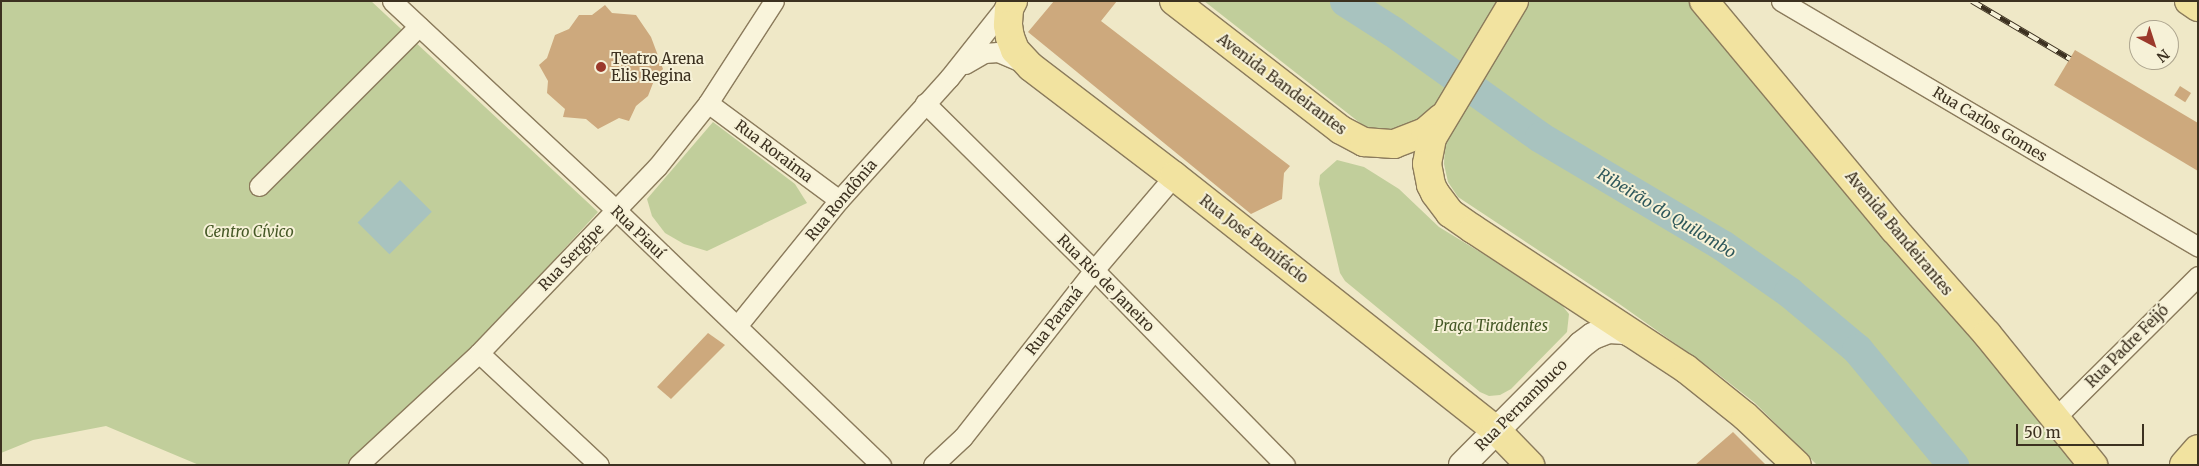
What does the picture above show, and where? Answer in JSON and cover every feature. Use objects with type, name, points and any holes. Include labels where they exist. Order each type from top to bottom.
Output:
[{"type":"main road","name":"Rua José Bonifácio","points":[[1011,1],[1009,9],[1010,37],[1016,50],[1031,67],[1174,176],[1496,430],[1530,465]]},
{"type":"main road","name":"Avenida Bandeirantes","points":[[1174,1],[1341,130],[1364,142],[1394,144],[1425,132],[1442,117]]},
{"type":"main road","points":[[1514,1],[1442,117],[1432,138],[1427,164],[1431,185],[1442,204],[1473,229],[1685,368],[1745,416],[1797,465]]},
{"type":"main road","name":"Avenida Bandeirantes","points":[[1704,1],[1894,229],[2056,417],[2093,465]]},
{"type":"main road","points":[[2188,1],[2198,7]]},
{"type":"main road","points":[[1572,295],[1588,316],[1588,331],[1581,345]]},
{"type":"main road","points":[[1581,345],[1593,336],[1609,330],[1625,331],[1641,339]]},
{"type":"main road","name":"Rua Pernambuco","points":[[1462,465],[1581,345]]},
{"type":"main road","points":[[2184,465],[2198,450]]},
{"type":"street","name":"Rua Piauí","points":[[392,1],[616,210],[881,465]]},
{"type":"street","name":"Rua Sergipe","points":[[358,465],[478,353],[657,167],[708,103],[774,1]]},
{"type":"street","name":"Rua Rondônia","points":[[737,326],[839,200],[948,78],[1011,1]]},
{"type":"street","name":"Rua Carlos Gomes","points":[[1781,1],[2198,247]]},
{"type":"street","points":[[259,186],[419,26]]},
{"type":"street","name":"Rua Rondônia","points":[[948,78],[973,57],[984,53],[998,52],[1031,67]]},
{"type":"street","name":"Rua Roraima","points":[[708,103],[839,200]]},
{"type":"street","name":"Rua Rio de Janeiro","points":[[925,103],[1094,270],[1285,465]]},
{"type":"street","name":"Rua Paraná","points":[[933,465],[963,437],[1094,270],[1174,176]]},
{"type":"street","name":"Rua Padre Feijó","points":[[2056,417],[2198,276]]},
{"type":"street","points":[[478,353],[599,465]]},
{"type":"street","points":[[954,465],[963,437]]},
{"type":"green space","name":"Centro Cívico","points":[[1,1],[371,1],[598,212],[474,347],[348,465],[199,465],[106,426],[33,440],[1,453]]},
{"type":"green space","points":[[1204,1],[1690,1],[1728,40],[2054,434],[2076,465],[1817,465],[1755,403],[1714,371],[1618,303],[1458,197],[1448,182],[1444,164],[1445,146],[1452,130],[1413,125],[1397,131],[1380,131],[1364,126]]},
{"type":"green space","points":[[713,122],[795,184],[807,203],[707,251],[684,244],[665,233],[652,216],[647,199]]},
{"type":"green space","name":"Praça Tiradentes","points":[[1337,160],[1364,167],[1399,189],[1439,227],[1557,299],[1569,314],[1567,332],[1511,389],[1500,395],[1489,396],[1480,392],[1345,281],[1340,273],[1319,184],[1320,175]]},
{"type":"water","points":[[400,180],[432,212],[389,254],[358,222]]},
{"type":"building","points":[[1054,1],[1117,1],[1101,21],[1290,166],[1284,173],[1282,199],[1251,214],[1028,32]]},
{"type":"building","name":"Teatro Arena Elis Regina","points":[[605,5],[612,13],[636,15],[651,37],[663,69],[655,78],[648,96],[636,106],[629,121],[619,118],[598,129],[586,119],[563,117],[565,109],[547,93],[548,81],[539,65],[547,58],[555,35],[569,29],[579,15],[592,15]]},
{"type":"building","points":[[2075,50],[2198,123],[2198,171],[2054,85]]},
{"type":"building","points":[[2180,86],[2191,93],[2185,102],[2174,95]]},
{"type":"building","points":[[708,333],[725,345],[671,399],[657,387]]},
{"type":"building","points":[[1733,432],[1766,465],[1695,465]]},
{"type":"waterway","name":"Ribeirão do Quilombo","points":[[1345,1],[1392,31],[1540,137],[1722,245],[1789,292],[1857,349],[1953,465]]},
{"type":"railway","points":[[1972,1],[2070,59]]},
{"type":"place","name":"Teatro Arena Elis Regina","points":[[601,67]]}]
